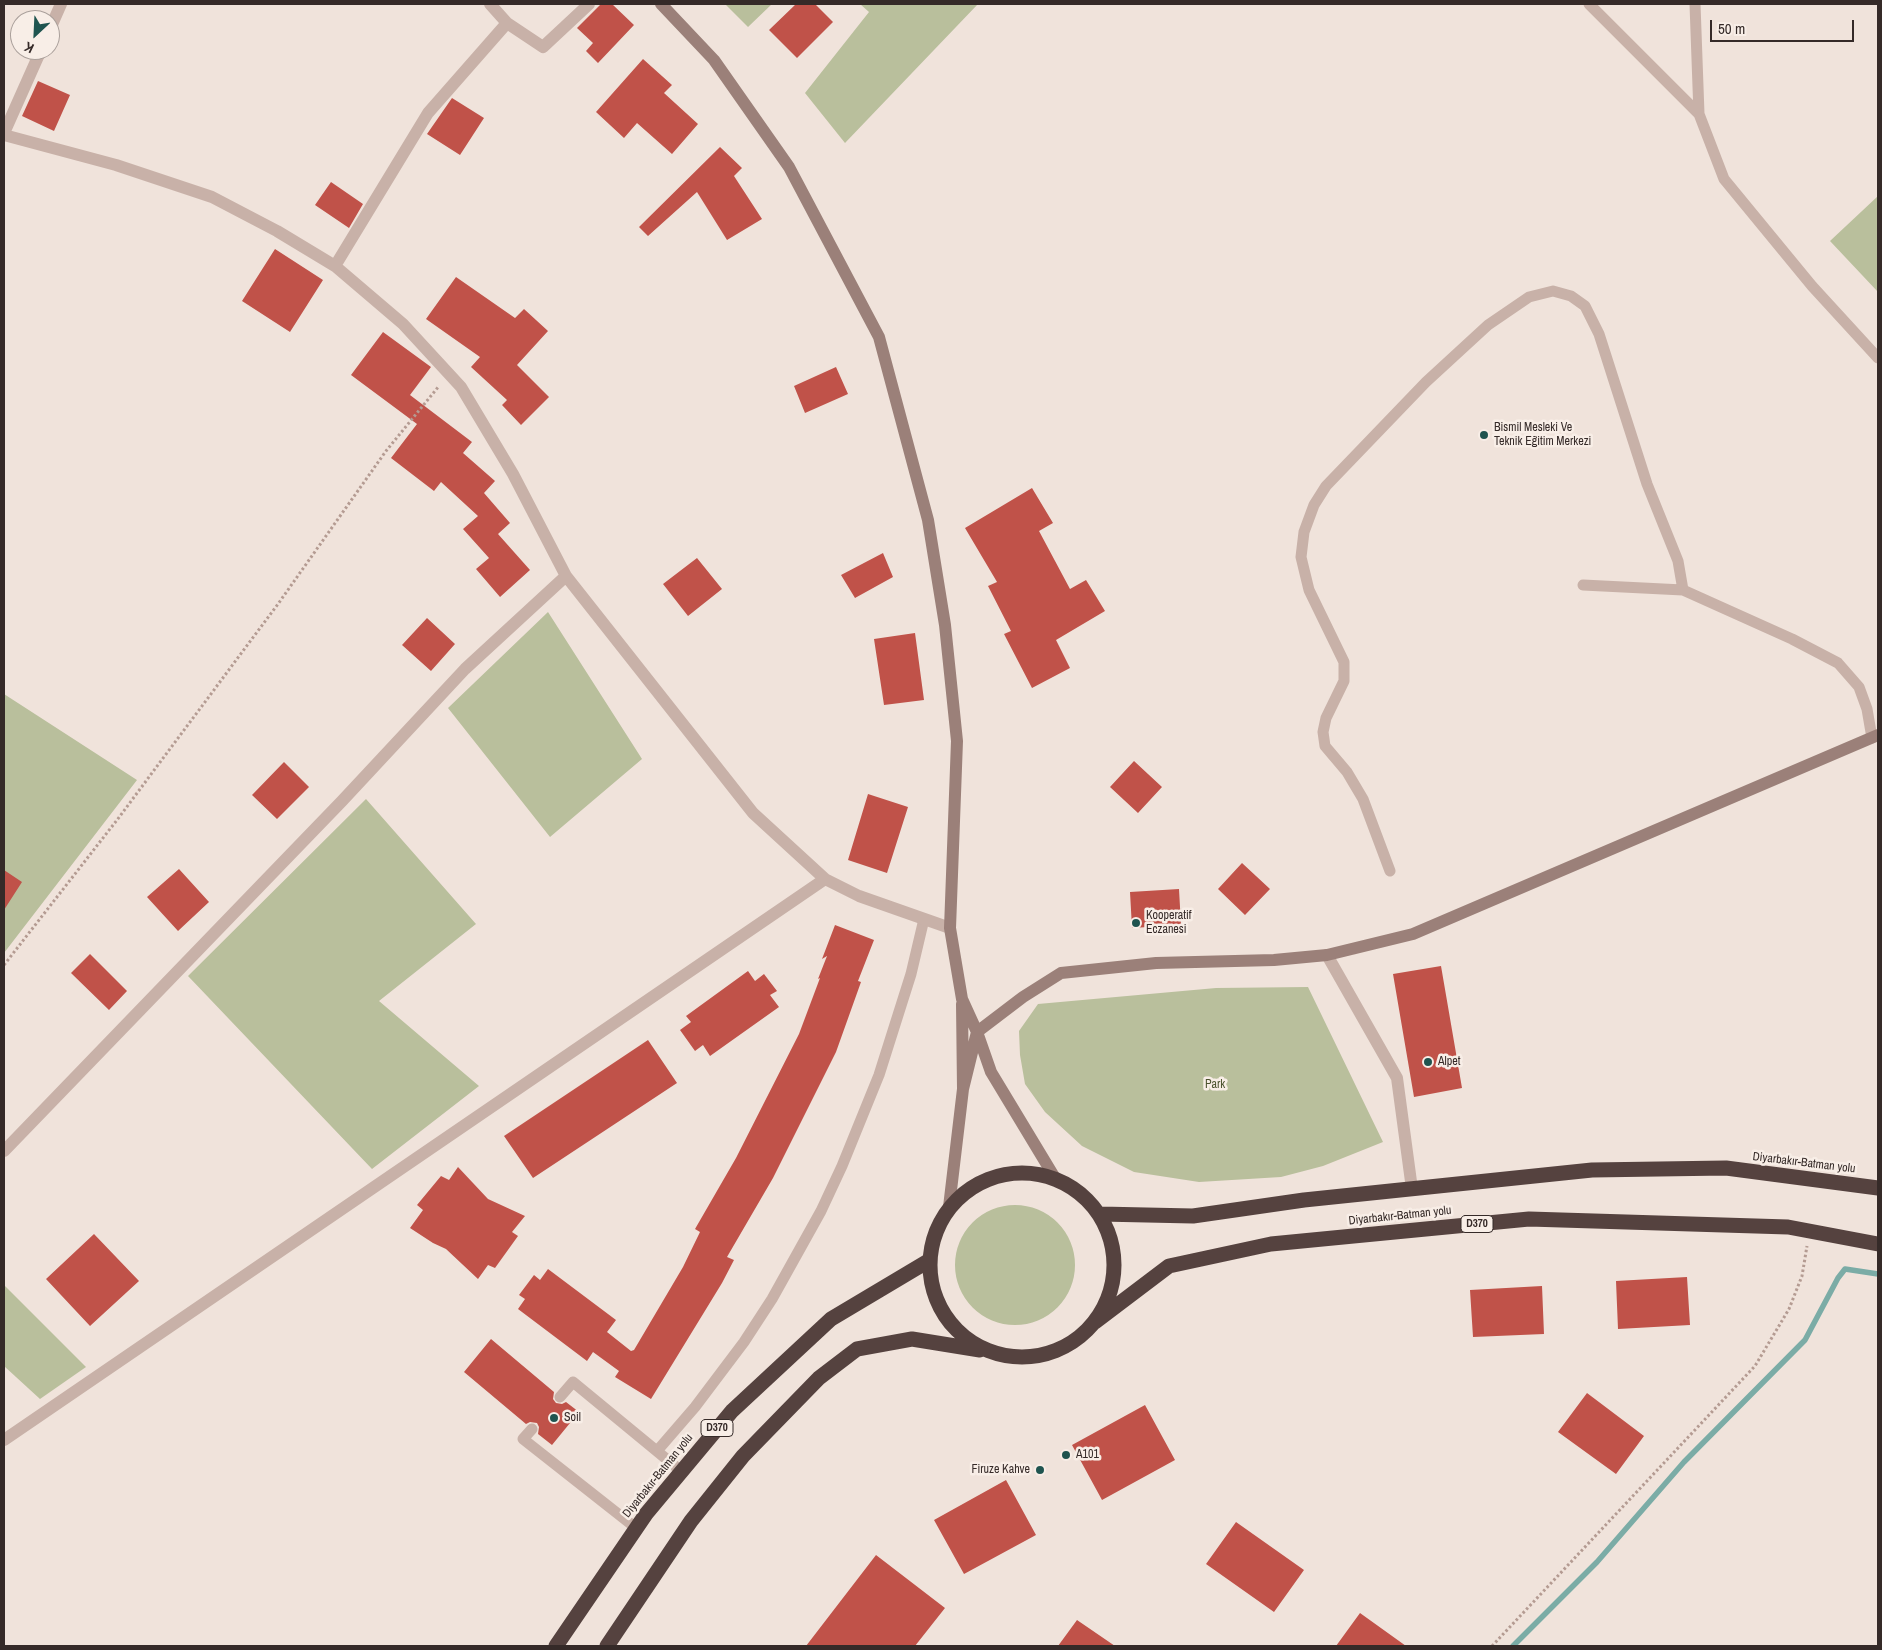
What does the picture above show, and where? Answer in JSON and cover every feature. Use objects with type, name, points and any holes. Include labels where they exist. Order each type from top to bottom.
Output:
[{"type":"highway","name":"Diyarbakır-Batman yolu","points":[[1100,1214],[1193,1216],[1304,1200],[1592,1170],[1726,1168],[1878,1188]]},
{"type":"highway","points":[[606,1646],[691,1521],[743,1456],[819,1378],[857,1349],[912,1339],[1018,1357],[1047,1354],[1074,1342],[1095,1322],[1109,1297],[1115,1269],[1112,1240],[1100,1214],[1080,1192],[1055,1178],[1026,1172],[997,1175],[971,1187],[950,1207],[935,1232],[930,1260],[933,1289],[945,1316],[964,1337],[990,1351]]},
{"type":"highway","name":"Diyarbakır-Batman yolu","points":[[1095,1322],[1169,1266],[1271,1244],[1529,1219],[1768,1226],[1810,1231],[1878,1244]]},
{"type":"highway","name":"Diyarbakır-Batman yolu","points":[[556,1646],[636,1528],[732,1410],[831,1319],[930,1260]]},
{"type":"main road","points":[[661,4],[714,60],[789,167],[879,336],[928,520],[945,625],[957,741],[950,928],[962,999],[963,1089],[950,1207]]},
{"type":"main road","points":[[963,1089],[977,1032],[1023,997],[1061,973],[1156,963],[1274,960],[1327,955],[1413,934],[1875,737]]},
{"type":"main road","points":[[962,999],[977,1032],[991,1072],[1055,1178]]},
{"type":"street","points":[[490,4],[507,23],[543,47],[589,4]]},
{"type":"street","points":[[335,266],[428,113],[507,23]]},
{"type":"street","points":[[37,60],[4,134],[116,165],[212,197],[277,230],[335,266],[403,324],[461,387],[513,474],[566,576],[753,813],[825,879],[859,896],[950,928]]},
{"type":"street","points":[[4,1151],[342,801],[465,669],[566,576]]},
{"type":"street","points":[[4,1440],[825,879]]},
{"type":"street","points":[[1327,955],[1397,1078],[1412,1189]]},
{"type":"lane","points":[[1589,4],[1699,114]]},
{"type":"lane","points":[[1695,4],[1699,114],[1724,179],[1812,286],[1878,358]]},
{"type":"lane","points":[[1390,871],[1362,799],[1347,772],[1325,746],[1323,732],[1326,718],[1344,681],[1344,662],[1309,590],[1301,556],[1304,532],[1314,505],[1326,486],[1426,382],[1488,325],[1529,297],[1553,291],[1571,296],[1584,306],[1599,334],[1647,484],[1678,561],[1683,590]]},
{"type":"lane","points":[[1583,585],[1683,590],[1792,639],[1838,664],[1859,687],[1875,737]]},
{"type":"lane","points":[[657,1451],[695,1407],[744,1342],[776,1292],[821,1211],[842,1166],[879,1075],[903,1001],[924,919]]},
{"type":"lane","points":[[560,1397],[573,1382],[681,1471]]},
{"type":"lane","points":[[532,1429],[523,1439],[636,1528]]},
{"type":"path","points":[[4,965],[116,820],[278,604],[386,451],[449,374]]},
{"type":"path","points":[[1492,1646],[1755,1366],[1789,1309],[1802,1276],[1810,1231]]},
{"type":"green space","points":[[725,4],[772,4],[748,27]]},
{"type":"green space","points":[[860,4],[978,4],[845,143],[805,93],[869,12]]},
{"type":"green space","points":[[1878,196],[1878,292],[1830,241]]},
{"type":"green space","points":[[548,612],[642,759],[550,837],[448,708]]},
{"type":"green space","points":[[4,694],[137,780],[4,953]]},
{"type":"green space","points":[[366,799],[476,924],[379,1001],[479,1086],[372,1169],[188,976]]},
{"type":"green space","name":"Park","points":[[1308,987],[1383,1142],[1323,1166],[1281,1177],[1199,1182],[1134,1172],[1082,1146],[1045,1112],[1025,1084],[1020,1055],[1019,1031],[1038,1004],[1216,988]]},
{"type":"green space","points":[[1015,1205],[1038,1209],[1058,1222],[1071,1242],[1075,1265],[1071,1288],[1058,1308],[1038,1321],[1015,1325],[992,1321],[972,1308],[959,1288],[955,1265],[959,1242],[972,1222],[992,1209]]},
{"type":"green space","points":[[4,1285],[86,1367],[40,1399],[4,1366]]},
{"type":"building","points":[[601,4],[612,4],[634,25],[598,63],[586,51],[593,43],[577,28]]},
{"type":"building","points":[[796,4],[815,4],[833,22],[797,58],[769,30]]},
{"type":"building","points":[[643,59],[672,85],[664,93],[698,124],[672,154],[637,123],[624,138],[596,112]]},
{"type":"building","points":[[38,81],[70,95],[54,131],[22,116]]},
{"type":"building","points":[[452,98],[484,118],[460,155],[427,134]]},
{"type":"building","points":[[720,147],[742,168],[734,176],[762,219],[727,240],[697,192],[648,236],[639,227]]},
{"type":"building","points":[[331,182],[363,204],[349,228],[315,205]]},
{"type":"building","points":[[275,249],[323,280],[290,332],[242,301]]},
{"type":"building","points":[[456,277],[515,318],[524,309],[548,331],[517,365],[549,397],[521,425],[502,405],[507,400],[471,367],[480,357],[426,319]]},
{"type":"building","points":[[383,332],[431,367],[410,395],[472,442],[463,453],[495,481],[484,493],[510,523],[498,534],[530,570],[500,597],[476,569],[489,558],[463,529],[478,516],[441,482],[434,491],[391,458],[417,424],[351,375]]},
{"type":"building","points":[[836,367],[848,394],[805,413],[794,386]]},
{"type":"building","points":[[1032,488],[1053,523],[1039,531],[1070,589],[1086,580],[1105,611],[1056,640],[1070,668],[1032,688],[1004,634],[1011,631],[988,586],[997,582],[965,528]]},
{"type":"building","points":[[883,553],[893,577],[855,598],[841,575]]},
{"type":"building","points":[[697,558],[722,589],[688,616],[663,584]]},
{"type":"building","points":[[427,618],[455,644],[431,671],[402,645]]},
{"type":"building","points":[[915,633],[924,700],[884,705],[874,639]]},
{"type":"building","points":[[1134,761],[1162,787],[1138,813],[1110,787]]},
{"type":"building","points":[[284,762],[309,787],[277,819],[252,795]]},
{"type":"building","points":[[868,794],[908,807],[887,873],[848,860]]},
{"type":"building","points":[[1242,863],[1270,889],[1245,915],[1218,889]]},
{"type":"building","points":[[179,869],[209,902],[178,931],[147,897]]},
{"type":"building","points":[[4,870],[22,882],[4,910]]},
{"type":"building","points":[[1179,889],[1181,925],[1132,928],[1130,892]]},
{"type":"building","points":[[835,925],[874,940],[858,981],[861,982],[836,1052],[773,1178],[727,1257],[734,1260],[722,1283],[651,1399],[615,1377],[619,1371],[593,1352],[587,1361],[518,1309],[525,1299],[519,1295],[534,1275],[540,1280],[548,1269],[616,1320],[607,1332],[631,1351],[634,1350],[683,1267],[700,1232],[695,1229],[736,1158],[799,1034],[820,978],[818,979],[827,956],[822,959]]},
{"type":"building","points":[[90,954],[127,991],[109,1010],[71,973]]},
{"type":"building","points":[[1441,966],[1462,1088],[1414,1097],[1393,974]]},
{"type":"building","points":[[748,971],[755,981],[764,974],[777,991],[770,995],[779,1007],[710,1056],[703,1045],[695,1051],[680,1030],[691,1022],[686,1016]]},
{"type":"building","points":[[648,1040],[677,1083],[533,1178],[504,1136]]},
{"type":"building","points":[[458,1167],[488,1199],[525,1216],[512,1232],[518,1236],[495,1268],[488,1265],[478,1279],[446,1249],[410,1228],[423,1210],[417,1205],[441,1176],[449,1180]]},
{"type":"building","points":[[94,1234],[139,1281],[90,1326],[46,1279]]},
{"type":"building","points":[[1687,1277],[1690,1325],[1618,1329],[1616,1281]]},
{"type":"building","points":[[1542,1286],[1544,1334],[1473,1337],[1470,1290]]},
{"type":"building","points":[[491,1339],[554,1392],[553,1399],[556,1403],[562,1404],[566,1402],[579,1412],[552,1445],[538,1434],[539,1427],[537,1423],[530,1422],[526,1424],[464,1372]]},
{"type":"building","points":[[1587,1393],[1644,1436],[1616,1474],[1558,1432]]},
{"type":"building","points":[[1145,1405],[1175,1460],[1102,1500],[1072,1445]]},
{"type":"building","points":[[1006,1480],[1036,1535],[964,1574],[934,1520]]},
{"type":"building","points":[[1236,1522],[1304,1570],[1274,1612],[1206,1564]]},
{"type":"building","points":[[876,1555],[945,1608],[915,1646],[806,1646]]},
{"type":"building","points":[[1360,1613],[1406,1646],[1336,1646]]},
{"type":"building","points":[[1077,1620],[1115,1646],[1058,1646]]},
{"type":"waterway","points":[[1513,1646],[1597,1562],[1684,1462],[1805,1340],[1838,1278],[1845,1269],[1878,1274]]},
{"type":"place","name":"Bismil Mesleki Ve Teknik Eğitim Merkezi","points":[[1484,435]]},
{"type":"place","name":"Kooperatif Eczanesi","points":[[1136,923]]},
{"type":"place","name":"Alpet","points":[[1428,1062]]},
{"type":"place","name":"Soil","points":[[554,1418]]},
{"type":"place","name":"A101","points":[[1066,1455]]},
{"type":"place","name":"Firuze Kahve","points":[[1040,1470]]}]
